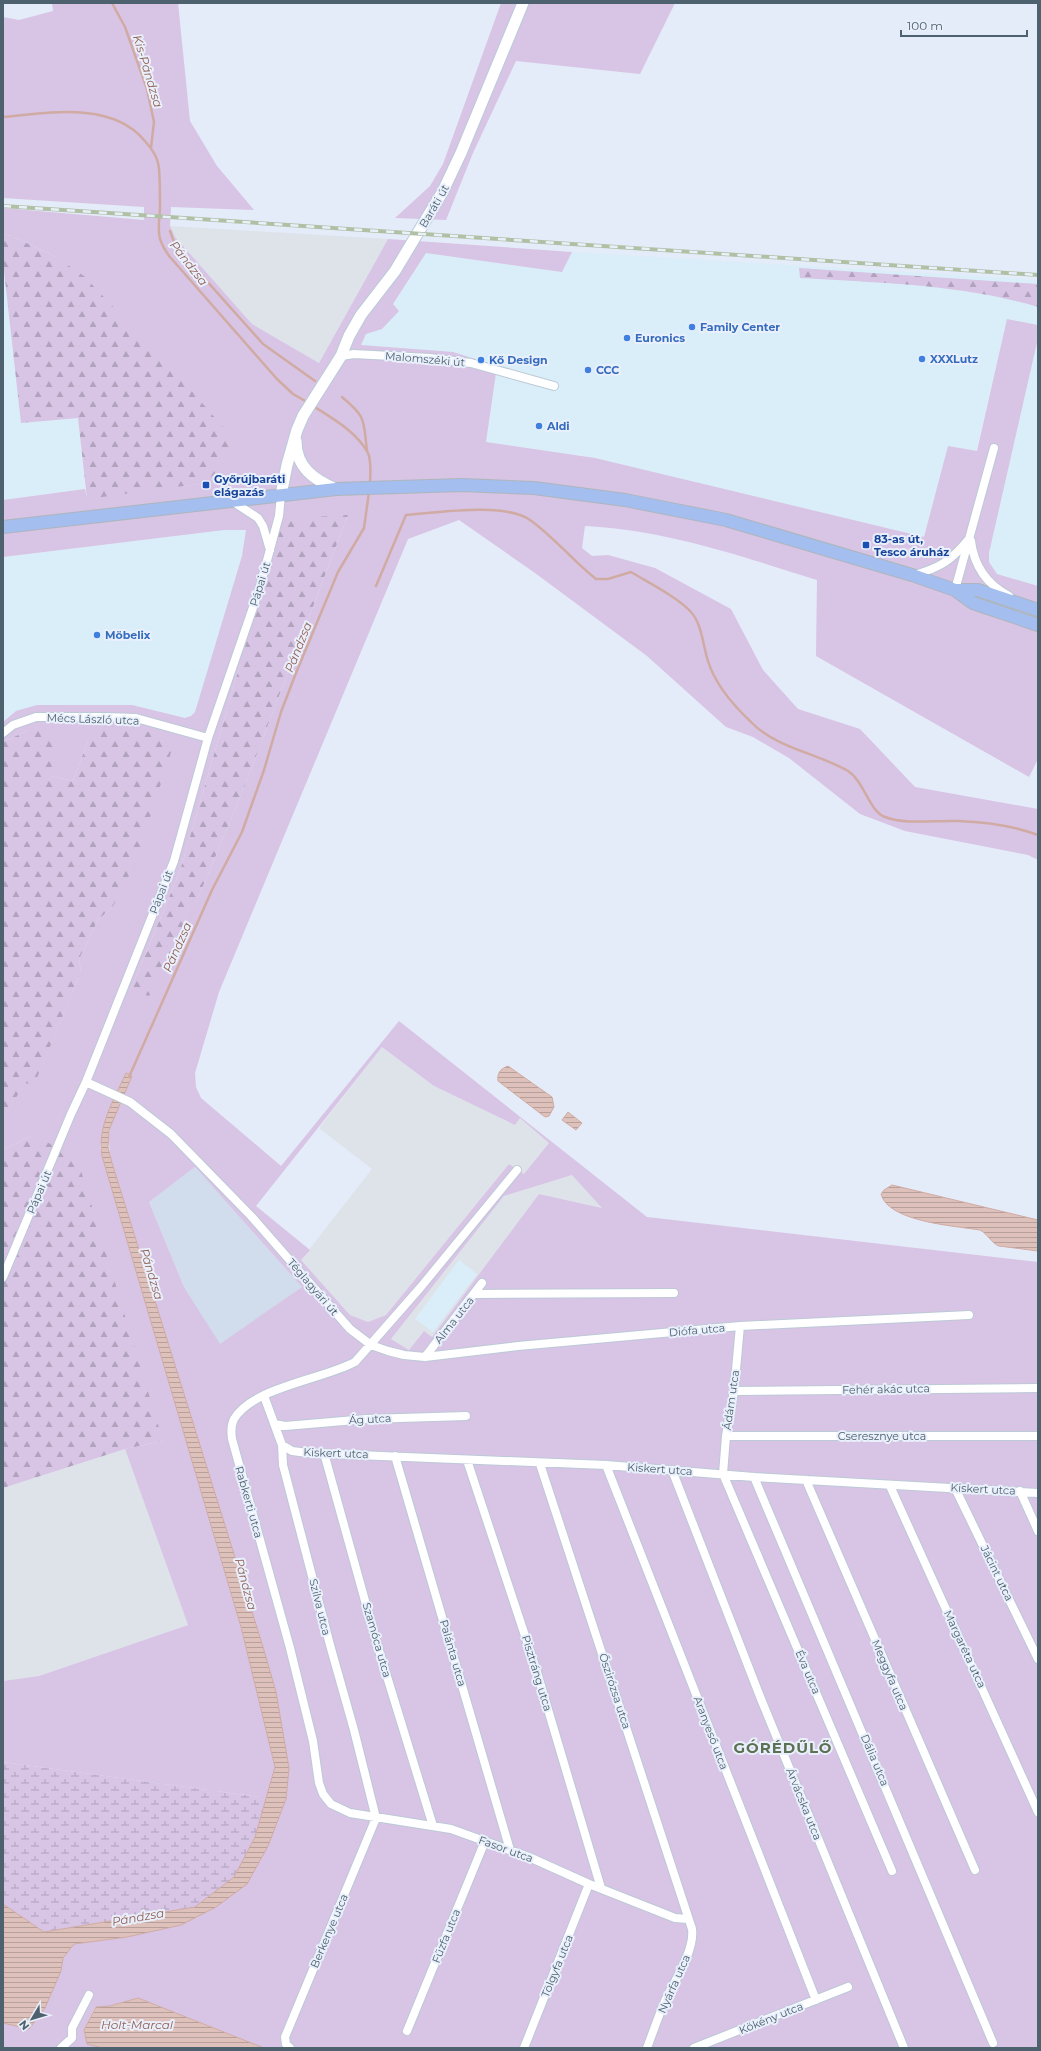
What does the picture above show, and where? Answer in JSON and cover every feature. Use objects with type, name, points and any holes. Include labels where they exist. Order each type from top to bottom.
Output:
[{"type":"main road","points":[[3,527],[281,494],[339,489],[388,486],[462,485],[527,487],[625,500],[726,520],[912,575],[955,590],[973,603],[1038,624]]},
{"type":"main road","points":[[955,590],[978,590],[1035,609]]},
{"type":"street","name":"Baráti út","points":[[297,430],[316,393],[341,356],[357,322],[395,271],[443,191],[461,153],[523,3]]},
{"type":"street","name":"Malomszéki út","points":[[341,356],[354,354],[428,358],[471,363],[554,386]]},
{"type":"street","points":[[297,430],[296,448],[298,457],[303,467],[318,480],[339,489]]},
{"type":"street","points":[[281,494],[297,430]]},
{"type":"street","points":[[955,590],[994,448]]},
{"type":"street","name":"Pápai út","points":[[3,1277],[70,1114],[86,1082],[174,861],[208,738],[270,550],[279,516],[281,494]]},
{"type":"street","points":[[232,501],[261,522],[270,550]]},
{"type":"street","points":[[912,575],[934,569],[950,560],[971,536]]},
{"type":"street","points":[[971,536],[973,557],[985,578],[1001,592],[1035,609]]},
{"type":"street","name":"Mécs László utca","points":[[3,733],[14,725],[36,717],[104,717],[136,718],[208,738]]},
{"type":"street","name":"Téglagyári út","points":[[86,1082],[130,1102],[171,1134],[251,1216],[350,1329],[371,1345]]},
{"type":"street","points":[[425,1357],[404,1355],[371,1345],[517,1170]]},
{"type":"street","name":"Alma utca","points":[[425,1357],[482,1283]]},
{"type":"street","points":[[474,1294],[674,1293]]},
{"type":"street","name":"Diófa utca","points":[[425,1357],[518,1346],[740,1326],[969,1315]]},
{"type":"street","name":"Ádám utca","points":[[723,1474],[726,1436],[734,1391],[740,1326]]},
{"type":"street","name":"Rabkerti utca","points":[[323,1794],[319,1783],[313,1741],[290,1648],[232,1439],[231,1430],[233,1420],[246,1406],[264,1396],[305,1379],[345,1367],[355,1362],[371,1345]]},
{"type":"street","name":"Fehér akác utca","points":[[734,1391],[1038,1388]]},
{"type":"street","name":"Szilva utca","points":[[264,1396],[282,1446],[284,1465],[376,1818]]},
{"type":"street","name":"Ág utca","points":[[275,1424],[285,1426],[367,1419],[466,1416]]},
{"type":"street","name":"Cseresznye utca","points":[[726,1436],[1038,1436]]},
{"type":"street","name":"Kiskert utca","points":[[282,1446],[292,1451],[324,1453],[540,1464],[606,1465],[890,1486],[1038,1493]]},
{"type":"street","name":"Szamóca utca","points":[[324,1453],[377,1644],[433,1826]]},
{"type":"street","name":"Palánta utca","points":[[396,1456],[510,1850]]},
{"type":"street","name":"Pisztráng utca","points":[[467,1460],[536,1669],[601,1888]]},
{"type":"street","name":"Őszirózsa utca","points":[[540,1464],[688,1919]]},
{"type":"street","name":"Aranyeső utca","points":[[606,1465],[816,2000]]},
{"type":"street","name":"Árvácska utca","points":[[672,1470],[761,1699],[904,2048]]},
{"type":"street","name":"Éva utca","points":[[723,1474],[892,1871]]},
{"type":"street","name":"Dália utca","points":[[754,1477],[993,2043]]},
{"type":"street","name":"Meggyfa utca","points":[[806,1480],[975,1870]]},
{"type":"street","name":"Margaréta utca","points":[[890,1486],[1038,1812]]},
{"type":"street","name":"Jácint utca","points":[[955,1488],[1038,1659]]},
{"type":"street","points":[[1020,1491],[1038,1531]]},
{"type":"street","name":"Fasor utca","points":[[323,1794],[331,1804],[350,1813],[451,1829],[510,1850],[589,1884],[675,1918],[688,1919]]},
{"type":"street","name":"Berkenye utca","points":[[288,2046],[285,2037],[298,2002],[376,1818]]},
{"type":"street","name":"Fűzfa utca","points":[[407,2031],[485,1841]]},
{"type":"street","name":"Tölgyfa utca","points":[[524,2048],[589,1884]]},
{"type":"street","name":"Nyárfa utca","points":[[647,2048],[665,2002],[691,1947],[693,1937],[688,1919]]},
{"type":"street","name":"Kökény utca","points":[[694,2048],[848,1987]]},
{"type":"street","points":[[72,2048],[72,2028],[89,1995]]},
{"type":"street","points":[[61,2048],[72,2038]]},
{"type":"shaded area","points":[[170,226],[388,239],[319,363],[252,324],[174,237]]},
{"type":"shaded area","points":[[572,252],[1038,280],[1038,325],[1007,319],[976,451],[948,446],[924,537],[595,458],[486,442],[495,380],[361,345],[366,334],[382,329],[399,310],[393,304],[426,253],[562,272]]},
{"type":"shaded area","points":[[3,262],[21,423],[78,418],[85,489],[3,500]]},
{"type":"shaded area","points":[[1038,338],[1038,586],[997,574],[989,562],[989,553]]},
{"type":"shaded area","points":[[224,530],[246,530],[242,556],[195,712],[191,716],[185,718],[132,705],[37,705],[16,711],[3,722],[3,557]]},
{"type":"shaded area","points":[[382,1047],[434,1086],[515,1125],[520,1118],[549,1143],[524,1174],[509,1164],[386,1315],[368,1322],[350,1315],[301,1260],[372,1169],[319,1128]]},
{"type":"shaded area","points":[[195,1167],[302,1287],[220,1345],[184,1287],[149,1202]]},
{"type":"shaded area","points":[[572,1175],[603,1208],[539,1194],[432,1337],[423,1332],[409,1350],[391,1339],[504,1196]],"holes":[[[459,1260],[477,1274],[433,1332],[415,1319]]]},
{"type":"shaded area","points":[[459,1260],[477,1273],[433,1333],[415,1319]]},
{"type":"shaded area","points":[[125,1449],[188,1625],[39,1676],[3,1681],[3,1488]]},
{"type":"green space","points":[[52,3],[178,3],[190,121],[217,166],[254,210],[171,207],[170,226],[175,237],[252,324],[319,363],[388,239],[572,252],[562,272],[426,253],[393,304],[399,311],[382,329],[366,334],[361,345],[453,352],[497,366],[486,442],[595,458],[924,537],[948,446],[977,451],[1007,319],[1038,325],[1038,338],[989,553],[989,562],[997,574],[1038,586],[1038,759],[1029,777],[816,656],[817,580],[731,553],[674,539],[615,528],[585,526],[582,548],[592,556],[608,555],[655,568],[731,609],[763,670],[798,709],[860,729],[915,787],[1038,809],[1038,860],[1028,855],[905,831],[860,814],[789,758],[753,737],[726,727],[647,656],[535,573],[459,520],[408,539],[219,992],[195,1073],[196,1087],[201,1098],[281,1166],[399,1021],[647,1217],[1038,1262],[1038,2048],[264,2048],[138,1998],[110,2006],[95,2007],[84,2030],[87,2044],[103,2048],[3,2048],[3,2023],[29,2028],[45,2008],[61,1971],[63,1958],[74,1944],[127,1937],[181,1924],[268,1846],[286,1799],[289,1768],[263,1647],[112,1163],[109,1138],[110,1127],[116,1108],[132,1076],[126,1073],[100,1146],[102,1156],[241,1627],[275,1767],[267,1798],[3,1762],[3,1681],[39,1676],[188,1625],[125,1449],[163,1441],[31,1136],[3,1150],[3,1119],[25,1082],[34,1084],[81,972],[79,959],[98,920],[113,906],[88,741],[73,781],[51,776],[29,730],[3,742],[3,722],[16,711],[37,705],[132,705],[185,718],[191,716],[195,712],[242,556],[246,530],[224,530],[3,557],[3,500],[85,489],[87,498],[206,483],[56,257],[12,236],[3,234],[3,208],[144,220],[144,207],[3,198],[3,17],[19,20],[53,11]],"holes":[[[348,515],[242,793],[198,898],[130,991],[180,871],[240,665]],[[382,1047],[434,1086],[515,1125],[520,1118],[549,1143],[524,1174],[509,1164],[386,1315],[368,1322],[350,1315],[301,1260],[310,1250],[256,1206]],[[195,1167],[302,1287],[220,1344],[184,1287],[149,1202]],[[572,1175],[602,1208],[539,1194],[432,1337],[424,1331],[409,1350],[391,1339],[504,1196]]]},
{"type":"green space","points":[[501,3],[675,3],[640,74],[516,61],[473,153],[446,220],[395,218],[430,186],[443,164]]},
{"type":"green space","points":[[3,234],[12,236],[56,257],[84,276],[183,381],[236,442],[223,464],[206,483],[87,499],[78,418],[21,423],[3,262]]},
{"type":"green space","points":[[799,268],[1038,284],[1038,307],[980,293],[950,289],[890,283],[800,278]]},
{"type":"green space","points":[[348,515],[242,793],[198,898],[149,996],[130,991],[180,871],[281,519]]},
{"type":"green space","points":[[106,726],[142,730],[175,740],[135,864],[113,906],[98,920],[79,959],[81,972],[34,1085],[25,1083],[3,1119],[3,742],[29,730],[54,731],[51,776],[73,781],[88,741]]},
{"type":"green space","points":[[31,1136],[76,1154],[163,1441],[125,1449],[3,1488],[3,1150]]},
{"type":"green space","points":[[3,1762],[267,1798],[255,1837],[234,1877],[195,1907],[44,1932],[3,1904]]},
{"type":"water","points":[[508,1066],[552,1097],[554,1107],[549,1116],[545,1117],[498,1081],[500,1072],[503,1068]]},
{"type":"water","points":[[126,1073],[132,1076],[109,1130],[108,1147],[276,1692],[289,1768],[286,1799],[268,1846],[247,1884],[216,1907],[181,1925],[127,1937],[74,1944],[63,1958],[61,1971],[45,2008],[29,2029],[3,2023],[3,1904],[44,1932],[195,1907],[234,1877],[255,1837],[275,1767],[241,1627],[102,1156],[101,1145],[104,1124]]},
{"type":"water","points":[[568,1112],[582,1123],[576,1130],[562,1120]]},
{"type":"water","points":[[892,1185],[1038,1220],[1038,1251],[999,1246],[980,1230],[940,1224],[909,1217],[896,1211],[886,1203],[881,1194]]},
{"type":"water","name":"Holt-Marcal","points":[[138,1998],[264,2048],[103,2048],[87,2044],[84,2030],[96,2007],[110,2006]]},
{"type":"waterway","name":"Kis-Pándzsa","points":[[112,3],[125,27],[147,89],[154,122],[151,148]]},
{"type":"waterway","name":"Pándzsa","points":[[3,117],[39,113],[78,112],[114,119],[130,128],[144,140],[154,153],[158,165],[160,178],[159,231],[160,239],[166,251],[277,379],[293,394],[307,402]]},
{"type":"waterway","name":"Pándzsa","points":[[170,231],[174,242],[180,251],[263,344],[315,381]]},
{"type":"waterway","name":"Pándzsa","points":[[342,397],[360,415],[364,425],[367,451]]},
{"type":"waterway","name":"Pándzsa","points":[[313,406],[344,426],[363,445],[370,460],[370,485]]},
{"type":"waterway","name":"Pándzsa","points":[[129,1077],[212,890],[242,832],[264,770],[281,712],[296,673],[338,572],[364,528],[369,492]]},
{"type":"waterway","points":[[376,586],[406,515],[470,510],[505,511],[519,515],[530,520],[539,527],[596,579],[608,579],[631,572],[685,606],[695,617],[698,623],[708,661],[715,678],[738,709],[761,731],[772,738],[848,771],[854,776],[879,814],[902,821],[958,821],[988,823],[1019,829],[1038,835]]},
{"type":"railway","points":[[3,206],[1038,275]]},
{"type":"place","name":"Family Center","points":[[692,327]]},
{"type":"place","name":"Euronics","points":[[627,338]]},
{"type":"place","name":"XXXLutz","points":[[922,359]]},
{"type":"place","name":"Kő Design","points":[[481,360]]},
{"type":"place","name":"CCC","points":[[588,370]]},
{"type":"place","name":"Aldi","points":[[539,426]]},
{"type":"place","name":"Győrújbaráti elágazás","points":[[206,485]]},
{"type":"place","name":"83-as út, Tesco áruház","points":[[866,545]]},
{"type":"place","name":"Möbelix","points":[[97,635]]},
{"type":"district","name":"GÓRÉDŰLŐ","points":[[783,1747]]}]
